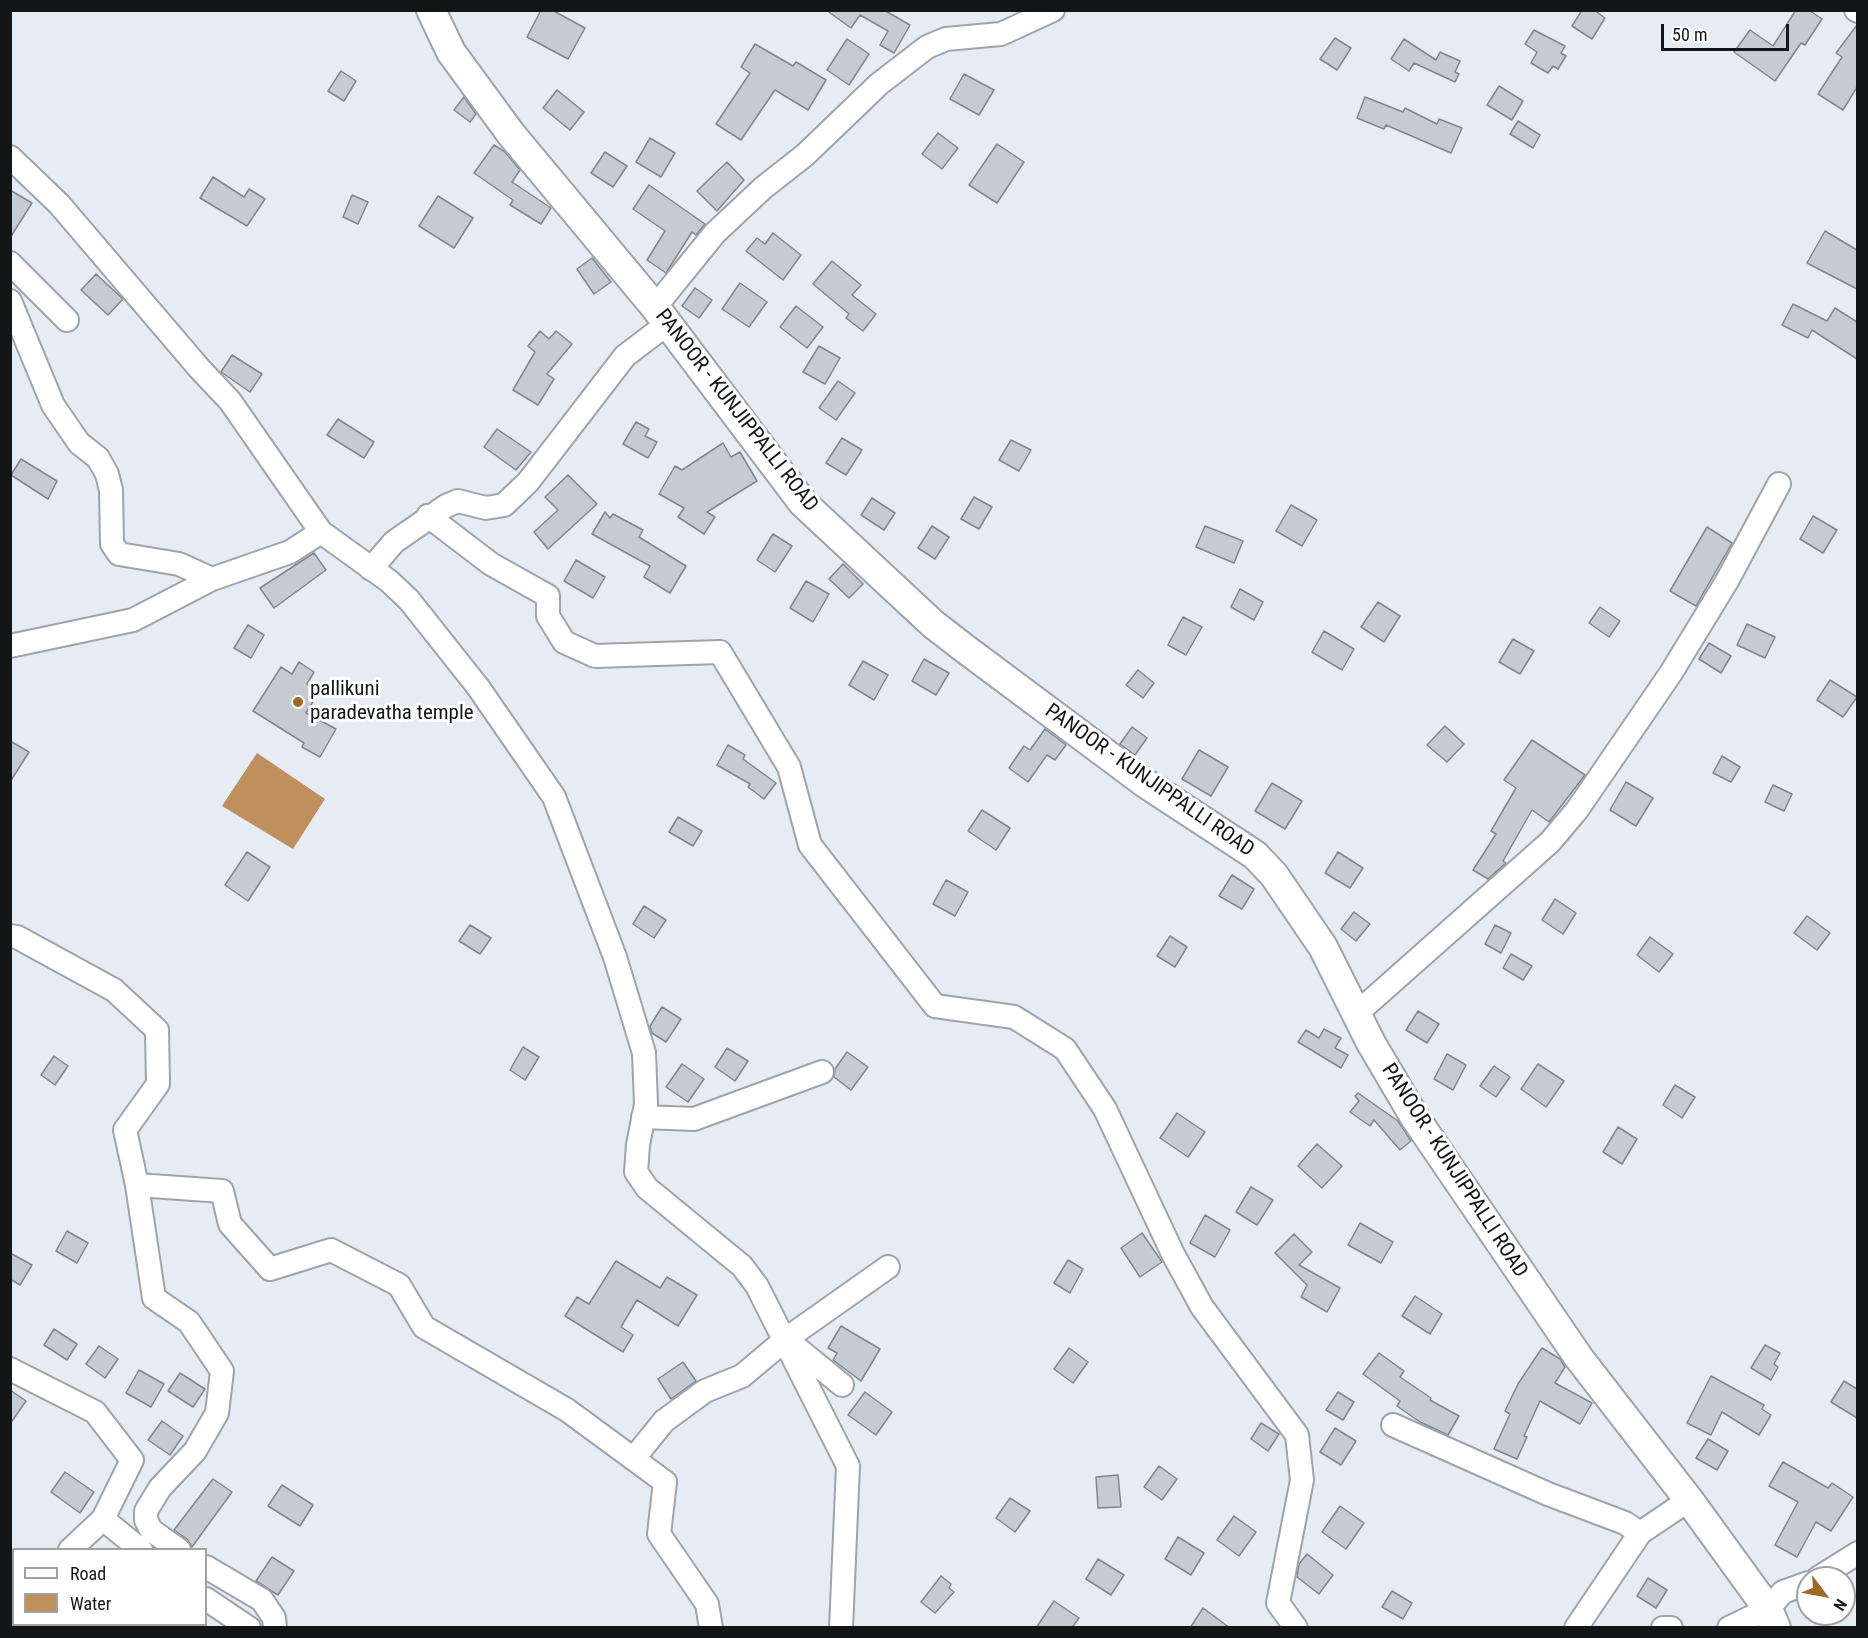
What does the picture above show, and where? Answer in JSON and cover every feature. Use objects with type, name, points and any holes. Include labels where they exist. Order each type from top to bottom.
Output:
[{"type":"main road","name":"PANOOR - KUNJIPPALLI ROAD","points":[[431,10],[451,52],[511,134],[661,315],[736,410],[803,502],[916,609],[964,648],[1145,783],[1255,855],[1275,875],[1323,947],[1356,1014],[1414,1116],[1579,1358],[1689,1500],[1772,1618]]},
{"type":"street","points":[[371,569],[394,542],[428,516],[458,501],[486,508],[504,505],[528,482],[625,356],[661,315],[715,232],[763,188],[805,155],[879,84],[927,46],[946,39],[1001,34],[1053,10]]},
{"type":"street","points":[[10,157],[59,204],[230,401],[321,532],[389,581],[416,609],[478,687],[554,797],[615,957],[644,1053],[647,1081],[636,1172],[647,1188],[742,1266],[757,1286],[786,1339],[848,1466],[841,1628]]},
{"type":"street","points":[[10,263],[67,320]]},
{"type":"street","points":[[10,301],[54,405],[79,443],[98,458],[107,474],[111,490],[112,544],[119,554],[179,564],[212,579]]},
{"type":"street","points":[[1356,1014],[1550,842],[1577,810],[1671,674],[1727,581],[1779,484]]},
{"type":"street","points":[[428,516],[491,564],[548,596],[548,616],[564,642],[595,657],[720,652],[789,767],[810,845],[935,1006],[1014,1017],[1065,1049],[1105,1109],[1173,1254],[1202,1307],[1297,1435],[1302,1480],[1278,1604],[1296,1628]]},
{"type":"street","points":[[10,646],[133,620],[212,579],[290,552],[321,532]]},
{"type":"street","points":[[10,936],[17,937],[114,990],[157,1030],[158,1084],[125,1130],[137,1185],[154,1298],[189,1322],[222,1371],[217,1413],[195,1451],[160,1488],[146,1511],[146,1520],[151,1530],[176,1548]]},
{"type":"street","points":[[643,1117],[694,1119],[822,1072]]},
{"type":"street","points":[[137,1185],[222,1191],[230,1224],[270,1269],[332,1250],[399,1285],[424,1328],[567,1410],[634,1458],[665,1482],[658,1534],[707,1604],[711,1628]]},
{"type":"street","points":[[634,1458],[664,1421],[705,1391],[742,1376],[786,1339],[888,1267]]},
{"type":"street","points":[[786,1339],[842,1385]]},
{"type":"street","points":[[10,1369],[95,1412],[132,1460],[103,1520],[72,1548]]},
{"type":"street","points":[[1393,1425],[1548,1494],[1625,1523],[1640,1533]]},
{"type":"street","points":[[1576,1628],[1640,1533],[1689,1500]]},
{"type":"street","points":[[103,1520],[138,1548]]},
{"type":"street","points":[[1837,1566],[1857,1553]]},
{"type":"street","points":[[207,1568],[262,1600],[274,1618],[275,1628]]},
{"type":"street","points":[[1729,1628],[1772,1618],[1783,1592],[1796,1587]]},
{"type":"street","points":[[207,1600],[249,1628]]},
{"type":"street","points":[[1663,1628],[1671,1628]]},
{"type":"water","points":[[257,753],[325,799],[293,849],[222,806]]},
{"type":"building","points":[[541,10],[552,10],[585,28],[568,59],[527,37]]},
{"type":"building","points":[[826,10],[884,10],[910,25],[894,53],[880,45],[888,31],[860,15],[851,28]]},
{"type":"building","points":[[1582,10],[1594,10],[1605,18],[1592,39],[1572,26]]},
{"type":"building","points":[[1796,10],[1809,10],[1822,19],[1805,45],[1801,43],[1775,81],[1734,52],[1750,30],[1773,46]]},
{"type":"building","points":[[1857,25],[1857,87],[1843,110],[1818,94],[1842,57],[1836,53]]},
{"type":"building","points":[[1534,30],[1565,46],[1561,53],[1566,56],[1558,69],[1553,66],[1548,73],[1531,63],[1537,52],[1525,44]]},
{"type":"building","points":[[1335,38],[1351,48],[1337,70],[1320,59]]},
{"type":"building","points":[[847,39],[869,54],[849,85],[827,70]]},
{"type":"building","points":[[1404,39],[1436,60],[1440,52],[1460,61],[1455,72],[1459,74],[1455,82],[1414,63],[1409,71],[1391,59]]},
{"type":"building","points":[[755,44],[793,66],[796,62],[826,80],[808,110],[775,90],[741,140],[716,124],[750,73],[741,67]]},
{"type":"building","points":[[341,71],[356,81],[344,101],[328,91]]},
{"type":"building","points":[[964,74],[994,90],[979,115],[950,99]]},
{"type":"building","points":[[1499,86],[1523,101],[1512,120],[1487,105]]},
{"type":"building","points":[[557,90],[584,112],[570,130],[543,108]]},
{"type":"building","points":[[464,97],[476,114],[470,122],[454,110]]},
{"type":"building","points":[[1365,97],[1403,112],[1405,108],[1437,124],[1439,119],[1462,128],[1451,153],[1386,125],[1384,129],[1357,118]]},
{"type":"building","points":[[1518,121],[1540,135],[1533,148],[1510,134]]},
{"type":"building","points":[[938,133],[958,148],[942,169],[922,154]]},
{"type":"building","points":[[650,138],[675,153],[661,177],[636,162]]},
{"type":"building","points":[[997,144],[1024,162],[997,203],[969,185]]},
{"type":"building","points":[[494,145],[505,152],[520,170],[512,182],[551,208],[541,224],[510,205],[513,200],[474,173]]},
{"type":"building","points":[[605,152],[627,166],[613,187],[591,173]]},
{"type":"building","points":[[727,162],[744,180],[717,211],[697,191]]},
{"type":"building","points":[[213,177],[244,197],[249,189],[265,199],[247,226],[200,198]]},
{"type":"building","points":[[649,185],[705,224],[696,235],[692,232],[666,273],[647,260],[665,231],[633,209]]},
{"type":"building","points":[[10,190],[32,203],[10,238]]},
{"type":"building","points":[[352,195],[368,202],[358,224],[343,217]]},
{"type":"building","points":[[438,196],[473,218],[454,248],[419,226]]},
{"type":"building","points":[[1825,231],[1857,250],[1857,289],[1807,263]]},
{"type":"building","points":[[773,233],[801,255],[783,280],[746,251],[757,238],[765,244]]},
{"type":"building","points":[[592,258],[611,282],[594,294],[577,269]]},
{"type":"building","points":[[832,261],[861,285],[852,295],[876,314],[863,331],[846,318],[849,314],[813,284]]},
{"type":"building","points":[[96,274],[123,299],[108,315],[81,290]]},
{"type":"building","points":[[740,283],[767,302],[749,327],[722,309]]},
{"type":"building","points":[[695,288],[712,300],[699,318],[682,306]]},
{"type":"building","points":[[1793,304],[1827,321],[1835,308],[1857,322],[1857,359],[1812,330],[1808,338],[1782,325]]},
{"type":"building","points":[[796,306],[823,327],[807,348],[780,327]]},
{"type":"building","points":[[540,331],[549,339],[556,331],[572,344],[547,374],[554,379],[538,405],[513,390],[535,352],[528,346]]},
{"type":"building","points":[[819,346],[840,358],[825,384],[803,372]]},
{"type":"building","points":[[232,355],[262,374],[250,392],[221,372]]},
{"type":"building","points":[[838,381],[855,393],[836,420],[819,408]]},
{"type":"building","points":[[338,419],[374,442],[364,458],[327,435]]},
{"type":"building","points":[[636,422],[649,429],[645,436],[657,442],[648,458],[623,444]]},
{"type":"building","points":[[497,429],[531,452],[516,470],[484,447]]},
{"type":"building","points":[[842,438],[862,450],[846,475],[826,463]]},
{"type":"building","points":[[1011,440],[1031,450],[1019,471],[999,460]]},
{"type":"building","points":[[723,443],[731,457],[740,452],[757,481],[707,512],[715,517],[704,534],[678,517],[684,508],[659,494],[675,466],[682,470]]},
{"type":"building","points":[[21,459],[57,481],[48,499],[11,475]]},
{"type":"building","points":[[568,475],[597,504],[548,549],[534,532],[558,510],[545,497]]},
{"type":"building","points":[[974,497],[992,507],[979,529],[961,519]]},
{"type":"building","points":[[872,498],[895,513],[884,530],[861,515]]},
{"type":"building","points":[[1291,505],[1317,520],[1302,546],[1276,531]]},
{"type":"building","points":[[605,512],[610,518],[613,514],[643,530],[639,537],[686,566],[670,593],[644,577],[650,566],[592,534]]},
{"type":"building","points":[[1813,516],[1837,530],[1823,553],[1800,539]]},
{"type":"building","points":[[932,526],[949,537],[935,559],[918,548]]},
{"type":"building","points":[[1205,526],[1243,541],[1234,563],[1196,547]]},
{"type":"building","points":[[1707,527],[1732,543],[1696,606],[1670,591]]},
{"type":"building","points":[[773,534],[792,546],[775,572],[757,560]]},
{"type":"building","points":[[314,553],[326,570],[274,608],[260,588]]},
{"type":"building","points":[[576,560],[605,577],[593,598],[564,581]]},
{"type":"building","points":[[843,564],[863,584],[849,598],[829,579]]},
{"type":"building","points":[[806,581],[829,594],[813,622],[790,608]]},
{"type":"building","points":[[1240,589],[1263,602],[1254,620],[1231,607]]},
{"type":"building","points":[[1378,602],[1400,616],[1384,642],[1361,627]]},
{"type":"building","points":[[1600,607],[1620,621],[1609,637],[1589,623]]},
{"type":"building","points":[[1183,617],[1202,627],[1186,655],[1168,645]]},
{"type":"building","points":[[1747,624],[1775,637],[1765,658],[1737,645]]},
{"type":"building","points":[[248,625],[264,635],[251,658],[234,648]]},
{"type":"building","points":[[1324,631],[1354,649],[1342,670],[1312,652]]},
{"type":"building","points":[[1513,639],[1534,651],[1520,674],[1499,662]]},
{"type":"building","points":[[1709,643],[1731,656],[1721,673],[1699,659]]},
{"type":"building","points":[[924,659],[949,673],[936,695],[912,681]]},
{"type":"building","points":[[863,661],[888,675],[874,700],[849,685]]},
{"type":"building","points":[[299,662],[314,672],[307,684],[319,692],[306,713],[336,729],[320,757],[302,747],[304,743],[253,711],[281,667],[292,674]]},
{"type":"building","points":[[1138,670],[1154,683],[1143,698],[1126,685]]},
{"type":"building","points":[[1830,680],[1857,697],[1843,717],[1817,700]]},
{"type":"building","points":[[1445,726],[1464,744],[1447,762],[1427,745]]},
{"type":"building","points":[[1132,727],[1147,738],[1135,755],[1120,744]]},
{"type":"building","points":[[1045,729],[1066,745],[1055,760],[1047,755],[1028,782],[1009,768],[1024,746],[1030,750]]},
{"type":"building","points":[[1532,740],[1585,775],[1549,822],[1532,810],[1503,861],[1506,863],[1488,879],[1473,870],[1496,834],[1491,831],[1516,788],[1504,780]]},
{"type":"building","points":[[10,741],[29,752],[10,782]]},
{"type":"building","points":[[728,745],[745,755],[743,759],[776,783],[764,799],[748,787],[750,784],[717,765]]},
{"type":"building","points":[[1199,750],[1228,767],[1211,796],[1182,779]]},
{"type":"building","points":[[1722,756],[1740,767],[1731,782],[1713,773]]},
{"type":"building","points":[[1626,782],[1653,798],[1636,826],[1610,810]]},
{"type":"building","points":[[1272,783],[1302,801],[1285,829],[1255,811]]},
{"type":"building","points":[[1773,785],[1792,794],[1784,811],[1765,802]]},
{"type":"building","points":[[982,810],[1010,828],[996,850],[968,831]]},
{"type":"building","points":[[678,817],[702,831],[693,846],[669,832]]},
{"type":"building","points":[[247,852],[270,867],[248,901],[225,885]]},
{"type":"building","points":[[1338,852],[1363,868],[1350,888],[1325,873]]},
{"type":"building","points":[[1232,875],[1254,889],[1242,909],[1219,896]]},
{"type":"building","points":[[946,880],[968,892],[955,916],[933,904]]},
{"type":"building","points":[[1555,899],[1576,913],[1563,934],[1542,920]]},
{"type":"building","points":[[644,906],[666,920],[654,938],[633,924]]},
{"type":"building","points":[[1354,912],[1370,924],[1356,941],[1341,929]]},
{"type":"building","points":[[1807,916],[1830,933],[1817,950],[1794,933]]},
{"type":"building","points":[[470,925],[491,938],[480,954],[459,941]]},
{"type":"building","points":[[1495,925],[1511,933],[1501,953],[1485,944]]},
{"type":"building","points":[[1170,936],[1187,947],[1175,967],[1157,956]]},
{"type":"building","points":[[1650,937],[1673,954],[1659,972],[1637,955]]},
{"type":"building","points":[[1511,954],[1532,966],[1523,980],[1503,968]]},
{"type":"building","points":[[662,1007],[681,1019],[666,1042],[652,1033],[650,1026]]},
{"type":"building","points":[[1418,1011],[1439,1024],[1427,1043],[1406,1030]]},
{"type":"building","points":[[1324,1029],[1341,1038],[1335,1048],[1348,1055],[1341,1068],[1298,1042],[1306,1030],[1319,1038]]},
{"type":"building","points":[[523,1047],[539,1057],[525,1080],[510,1070]]},
{"type":"building","points":[[727,1048],[748,1061],[735,1081],[715,1067]]},
{"type":"building","points":[[847,1052],[868,1067],[851,1090],[834,1077],[835,1069]]},
{"type":"building","points":[[1447,1054],[1466,1065],[1453,1090],[1434,1079]]},
{"type":"building","points":[[54,1056],[68,1066],[55,1085],[41,1075]]},
{"type":"building","points":[[682,1064],[704,1079],[688,1102],[666,1087]]},
{"type":"building","points":[[1538,1064],[1564,1081],[1546,1107],[1521,1089]]},
{"type":"building","points":[[1494,1066],[1510,1077],[1496,1097],[1480,1086]]},
{"type":"building","points":[[1675,1085],[1695,1097],[1682,1118],[1663,1105]]},
{"type":"building","points":[[1358,1093],[1398,1121],[1411,1141],[1400,1150],[1374,1120],[1370,1126],[1350,1112],[1359,1101],[1355,1096]]},
{"type":"building","points":[[1177,1113],[1205,1132],[1188,1157],[1160,1138]]},
{"type":"building","points":[[1618,1127],[1637,1139],[1622,1164],[1603,1152]]},
{"type":"building","points":[[1317,1144],[1342,1166],[1322,1188],[1298,1166]]},
{"type":"building","points":[[1251,1187],[1273,1200],[1257,1225],[1236,1212]]},
{"type":"building","points":[[1205,1215],[1230,1230],[1215,1257],[1190,1243]]},
{"type":"building","points":[[1360,1223],[1393,1242],[1381,1263],[1348,1245]]},
{"type":"building","points":[[67,1231],[88,1243],[77,1263],[56,1251]]},
{"type":"building","points":[[1142,1233],[1162,1262],[1140,1277],[1121,1248]]},
{"type":"building","points":[[1294,1234],[1312,1252],[1299,1265],[1340,1288],[1327,1312],[1301,1297],[1307,1285],[1275,1253]]},
{"type":"building","points":[[10,1253],[32,1265],[20,1285],[10,1279]]},
{"type":"building","points":[[1068,1260],[1083,1269],[1070,1293],[1054,1283]]},
{"type":"building","points":[[616,1261],[660,1288],[667,1277],[697,1295],[678,1326],[637,1300],[621,1327],[633,1335],[623,1352],[565,1316],[577,1297],[589,1304]]},
{"type":"building","points":[[1415,1296],[1442,1314],[1430,1334],[1402,1316]]},
{"type":"building","points":[[841,1326],[880,1349],[861,1381],[833,1360],[837,1353],[828,1348]]},
{"type":"building","points":[[54,1329],[77,1344],[67,1360],[44,1345]]},
{"type":"building","points":[[1765,1345],[1780,1353],[1774,1364],[1778,1367],[1771,1380],[1751,1368]]},
{"type":"building","points":[[99,1346],[118,1359],[105,1378],[86,1364]]},
{"type":"building","points":[[1069,1348],[1088,1362],[1073,1383],[1054,1369]]},
{"type":"building","points":[[1542,1348],[1560,1359],[1565,1367],[1555,1383],[1592,1403],[1580,1424],[1540,1401],[1524,1436],[1527,1437],[1517,1459],[1494,1449],[1510,1414],[1505,1411],[1518,1384]]},
{"type":"building","points":[[1379,1353],[1404,1371],[1400,1377],[1431,1398],[1430,1400],[1459,1416],[1448,1435],[1420,1422],[1397,1406],[1400,1401],[1363,1374]]},
{"type":"building","points":[[683,1362],[696,1381],[671,1399],[658,1379]]},
{"type":"building","points":[[139,1370],[164,1384],[151,1407],[126,1393]]},
{"type":"building","points":[[180,1373],[205,1389],[193,1407],[168,1391]]},
{"type":"building","points":[[1711,1376],[1764,1405],[1762,1409],[1771,1415],[1759,1435],[1722,1412],[1711,1435],[1687,1423]]},
{"type":"building","points":[[1844,1381],[1857,1389],[1857,1418],[1831,1402]]},
{"type":"building","points":[[10,1390],[26,1401],[10,1424]]},
{"type":"building","points":[[865,1392],[892,1412],[876,1435],[848,1415]]},
{"type":"building","points":[[1338,1392],[1354,1402],[1343,1420],[1326,1410]]},
{"type":"building","points":[[162,1421],[183,1436],[170,1455],[148,1440]]},
{"type":"building","points":[[1261,1423],[1279,1434],[1268,1451],[1251,1439]]},
{"type":"building","points":[[1335,1428],[1356,1441],[1341,1465],[1320,1452]]},
{"type":"building","points":[[1708,1439],[1728,1451],[1717,1470],[1696,1458]]},
{"type":"building","points":[[1783,1462],[1828,1488],[1832,1483],[1853,1497],[1831,1531],[1816,1522],[1797,1557],[1775,1545],[1798,1502],[1769,1486]]},
{"type":"building","points":[[1159,1466],[1177,1479],[1162,1500],[1144,1487]]},
{"type":"building","points":[[65,1472],[94,1492],[80,1513],[51,1492]]},
{"type":"building","points":[[1118,1475],[1121,1507],[1098,1508],[1096,1477]]},
{"type":"building","points":[[213,1479],[232,1492],[192,1547],[187,1539],[174,1530]]},
{"type":"building","points":[[282,1485],[313,1505],[300,1526],[268,1506]]},
{"type":"building","points":[[1010,1498],[1030,1511],[1015,1532],[996,1518]]},
{"type":"building","points":[[1340,1506],[1364,1523],[1346,1549],[1322,1532]]},
{"type":"building","points":[[1234,1516],[1256,1532],[1239,1556],[1217,1540]]},
{"type":"building","points":[[1178,1537],[1204,1553],[1191,1575],[1165,1559]]},
{"type":"building","points":[[1307,1554],[1333,1575],[1319,1594],[1297,1577],[1299,1564]]},
{"type":"building","points":[[272,1557],[294,1571],[278,1595],[256,1581]]},
{"type":"building","points":[[1098,1559],[1124,1575],[1111,1595],[1086,1579]]},
{"type":"building","points":[[941,1576],[951,1584],[949,1588],[954,1592],[935,1613],[921,1602]]},
{"type":"building","points":[[1648,1578],[1667,1590],[1656,1608],[1637,1596]]},
{"type":"building","points":[[1392,1591],[1412,1603],[1403,1619],[1382,1607]]},
{"type":"building","points":[[1054,1601],[1079,1618],[1072,1628],[1036,1628]]},
{"type":"building","points":[[1203,1608],[1230,1628],[1190,1628]]},
{"type":"place","name":"pallikuni paradevatha temple","points":[[298,702]]}]
